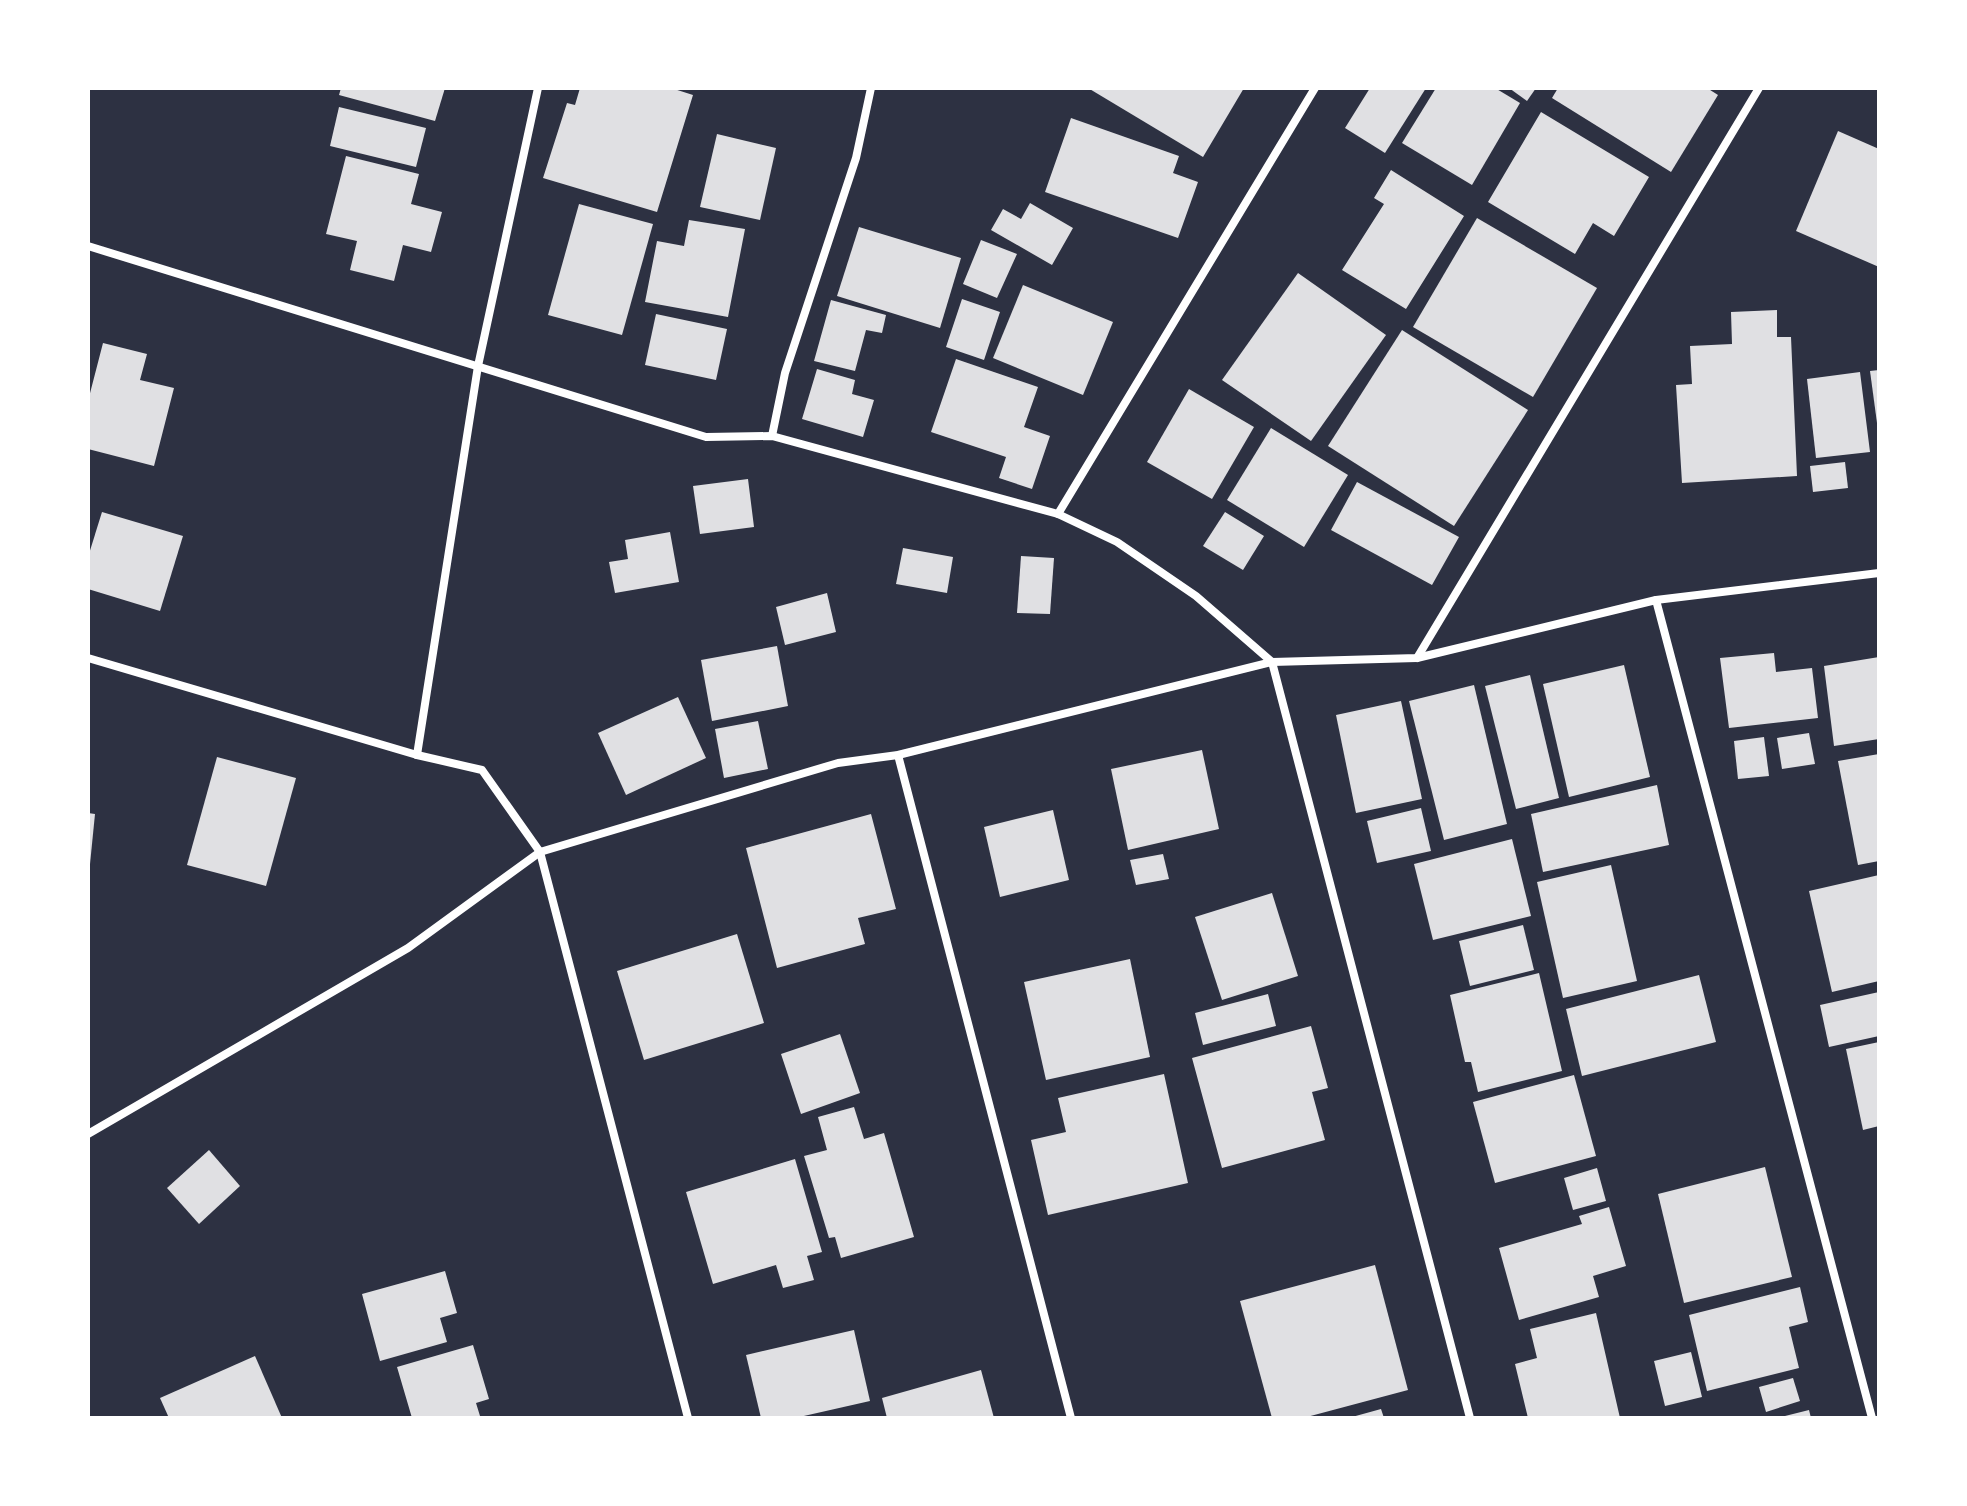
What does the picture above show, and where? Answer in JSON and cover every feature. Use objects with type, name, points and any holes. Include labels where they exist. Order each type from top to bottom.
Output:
[{"type":"street","points":[[417,755],[478,366],[538,88]]},
{"type":"street","points":[[772,436],[785,373],[856,158],[871,88]]},
{"type":"street","points":[[1058,514],[1315,88]]},
{"type":"street","points":[[1417,658],[1759,88]]},
{"type":"street","points":[[88,246],[706,437],[772,436],[1058,514],[1117,542],[1196,596],[1272,662],[1470,1418]]},
{"type":"street","points":[[88,1134],[408,948],[540,852],[838,763],[898,755],[1272,662],[1417,658],[1656,600],[1879,573]]},
{"type":"street","points":[[1656,600],[1872,1418]]},
{"type":"street","points":[[88,658],[417,755],[482,770],[540,852],[688,1418]]},
{"type":"street","points":[[898,755],[1071,1418]]},
{"type":"building","points":[[341,88],[445,88],[435,121],[339,95]]},
{"type":"building","points":[[580,88],[671,88],[693,95],[657,212],[543,178],[567,103],[575,105]]},
{"type":"building","points":[[1088,88],[1244,88],[1203,157]]},
{"type":"building","points":[[1370,88],[1426,88],[1385,153],[1345,128]]},
{"type":"building","points":[[1436,88],[1495,88],[1520,103],[1472,185],[1402,143]]},
{"type":"building","points":[[1509,88],[1536,88],[1527,101]]},
{"type":"building","points":[[1558,88],[1707,88],[1718,95],[1671,172],[1552,98]]},
{"type":"building","points":[[339,107],[426,128],[416,167],[330,146]]},
{"type":"building","points":[[1541,112],[1649,177],[1614,236],[1593,223],[1575,254],[1488,202]]},
{"type":"building","points":[[1071,118],[1179,156],[1173,173],[1198,182],[1178,238],[1045,192]]},
{"type":"building","points":[[1838,131],[1879,149],[1879,267],[1796,231]]},
{"type":"building","points":[[717,134],[776,148],[760,220],[700,207]]},
{"type":"building","points":[[346,156],[419,174],[411,204],[442,212],[431,252],[403,245],[394,281],[350,270],[357,241],[326,234]]},
{"type":"building","points":[[1391,170],[1464,216],[1406,309],[1342,270],[1384,204],[1374,198]]},
{"type":"building","points":[[1030,203],[1073,228],[1052,265],[991,230],[1003,209],[1021,219]]},
{"type":"building","points":[[579,204],[653,224],[622,335],[548,315]]},
{"type":"building","points":[[1477,218],[1597,288],[1533,397],[1413,327]]},
{"type":"building","points":[[689,220],[745,229],[728,317],[645,302],[657,241],[684,246]]},
{"type":"building","points":[[859,227],[961,258],[940,328],[837,296]]},
{"type":"building","points":[[981,240],[1017,254],[997,298],[963,284]]},
{"type":"building","points":[[1298,273],[1386,335],[1311,441],[1222,380]]},
{"type":"building","points":[[1023,285],[1113,322],[1083,395],[993,358]]},
{"type":"building","points":[[962,299],[1000,312],[984,360],[946,347]]},
{"type":"building","points":[[831,300],[886,315],[882,333],[866,330],[855,371],[814,361]]},
{"type":"building","points":[[1777,310],[1777,337],[1791,337],[1797,476],[1682,483],[1676,385],[1692,384],[1690,346],[1732,344],[1731,312]]},
{"type":"building","points":[[656,314],[727,329],[716,380],[645,365]]},
{"type":"building","points":[[1402,330],[1528,410],[1454,526],[1328,446]]},
{"type":"building","points":[[103,343],[147,354],[140,380],[174,388],[154,466],[88,449],[88,401]]},
{"type":"building","points":[[956,359],[1038,387],[1024,427],[1050,436],[1032,489],[999,478],[1006,457],[931,432]]},
{"type":"building","points":[[817,369],[855,380],[852,394],[874,400],[863,437],[802,419]]},
{"type":"building","points":[[1879,370],[1879,423],[1877,423],[1870,371]]},
{"type":"building","points":[[1860,372],[1870,452],[1816,458],[1807,379]]},
{"type":"building","points":[[1189,389],[1254,427],[1212,499],[1147,462]]},
{"type":"building","points":[[1271,428],[1348,475],[1304,547],[1227,500]]},
{"type":"building","points":[[1845,462],[1848,488],[1813,492],[1810,466]]},
{"type":"building","points":[[748,479],[754,527],[700,534],[693,486]]},
{"type":"building","points":[[1357,482],[1459,537],[1432,585],[1331,530]]},
{"type":"building","points":[[102,512],[183,536],[160,611],[88,589],[88,557]]},
{"type":"building","points":[[1225,512],[1264,536],[1243,570],[1203,546]]},
{"type":"building","points":[[670,532],[679,582],[615,593],[609,562],[628,559],[625,540]]},
{"type":"building","points":[[903,548],[953,557],[947,593],[896,584]]},
{"type":"building","points":[[1021,556],[1054,558],[1050,614],[1017,613]]},
{"type":"building","points":[[827,593],[836,632],[785,645],[776,607]]},
{"type":"building","points":[[777,646],[788,706],[712,721],[701,660]]},
{"type":"building","points":[[1774,653],[1776,672],[1812,668],[1818,718],[1729,728],[1720,658]]},
{"type":"building","points":[[1879,657],[1879,739],[1834,746],[1824,666]]},
{"type":"building","points":[[1624,665],[1650,777],[1569,797],[1543,684]]},
{"type":"building","points":[[1530,675],[1559,798],[1516,809],[1485,686]]},
{"type":"building","points":[[1474,685],[1507,824],[1444,840],[1409,701]]},
{"type":"building","points":[[678,697],[706,758],[626,795],[598,733]]},
{"type":"building","points":[[1401,701],[1422,799],[1356,813],[1336,715]]},
{"type":"building","points":[[758,721],[768,769],[724,778],[715,729]]},
{"type":"building","points":[[1809,733],[1815,764],[1782,769],[1777,738]]},
{"type":"building","points":[[1764,737],[1769,776],[1738,779],[1734,741]]},
{"type":"building","points":[[1202,750],[1219,829],[1128,850],[1111,769]]},
{"type":"building","points":[[1879,754],[1879,861],[1858,865],[1838,761]]},
{"type":"building","points":[[217,757],[296,778],[266,886],[187,865]]},
{"type":"building","points":[[1657,785],[1669,845],[1543,872],[1531,814]]},
{"type":"building","points":[[1421,808],[1431,851],[1377,863],[1367,821]]},
{"type":"building","points":[[1053,810],[1069,880],[1000,897],[984,827]]},
{"type":"building","points":[[88,813],[95,814],[90,864],[88,864]]},
{"type":"building","points":[[871,814],[896,909],[858,918],[865,944],[777,968],[746,848]]},
{"type":"building","points":[[1512,839],[1531,916],[1433,940],[1414,864]]},
{"type":"building","points":[[1163,854],[1169,879],[1136,885],[1130,860]]},
{"type":"building","points":[[1611,865],[1637,981],[1563,998],[1537,882]]},
{"type":"building","points":[[1879,875],[1879,981],[1832,992],[1809,891]]},
{"type":"building","points":[[1272,893],[1298,976],[1222,1000],[1195,917]]},
{"type":"building","points":[[1523,925],[1534,970],[1470,986],[1459,941]]},
{"type":"building","points":[[737,934],[764,1023],[644,1060],[617,971]]},
{"type":"building","points":[[1130,959],[1150,1057],[1046,1080],[1024,982]]},
{"type":"building","points":[[1539,973],[1562,1071],[1478,1092],[1471,1062],[1465,1062],[1450,995]]},
{"type":"building","points":[[1699,975],[1716,1042],[1582,1076],[1566,1009]]},
{"type":"building","points":[[1879,992],[1879,1036],[1829,1047],[1820,1005]]},
{"type":"building","points":[[1268,994],[1276,1026],[1203,1045],[1195,1013]]},
{"type":"building","points":[[1311,1026],[1328,1088],[1312,1092],[1325,1140],[1222,1168],[1192,1058]]},
{"type":"building","points":[[840,1034],[860,1093],[801,1114],[781,1054]]},
{"type":"building","points":[[1879,1042],[1879,1126],[1863,1130],[1846,1049]]},
{"type":"building","points":[[1164,1074],[1188,1183],[1048,1215],[1031,1140],[1066,1132],[1058,1098]]},
{"type":"building","points":[[1574,1075],[1596,1156],[1495,1183],[1473,1102]]},
{"type":"building","points":[[854,1107],[864,1139],[884,1133],[914,1237],[841,1258],[835,1237],[829,1238],[804,1156],[827,1150],[818,1117]]},
{"type":"building","points":[[209,1150],[240,1186],[199,1224],[167,1188]]},
{"type":"building","points":[[795,1159],[822,1252],[807,1256],[814,1280],[783,1288],[776,1265],[713,1284],[686,1192]]},
{"type":"building","points":[[1765,1167],[1792,1277],[1684,1303],[1658,1194]]},
{"type":"building","points":[[1597,1168],[1606,1201],[1573,1210],[1564,1178]]},
{"type":"building","points":[[1609,1207],[1626,1266],[1593,1276],[1599,1297],[1519,1320],[1499,1248],[1582,1224],[1579,1216]]},
{"type":"building","points":[[1375,1265],[1408,1390],[1303,1418],[1272,1418],[1240,1301]]},
{"type":"building","points":[[445,1271],[457,1313],[440,1318],[447,1342],[380,1361],[362,1294]]},
{"type":"building","points":[[1800,1287],[1808,1322],[1789,1327],[1799,1368],[1707,1391],[1689,1315]]},
{"type":"building","points":[[1596,1313],[1620,1418],[1528,1418],[1515,1364],[1537,1358],[1530,1329]]},
{"type":"building","points":[[854,1330],[870,1401],[795,1418],[761,1418],[746,1355]]},
{"type":"building","points":[[473,1345],[489,1399],[476,1403],[480,1416],[412,1418],[397,1367]]},
{"type":"building","points":[[1691,1352],[1702,1397],[1665,1406],[1654,1361]]},
{"type":"building","points":[[255,1356],[282,1418],[169,1418],[160,1398]]},
{"type":"building","points":[[981,1370],[994,1418],[887,1418],[882,1398]]},
{"type":"building","points":[[1793,1378],[1800,1401],[1766,1412],[1759,1387]]},
{"type":"building","points":[[1381,1409],[1384,1418],[1352,1418],[1352,1417]]},
{"type":"building","points":[[1809,1410],[1811,1418],[1781,1418],[1781,1417]]}]
